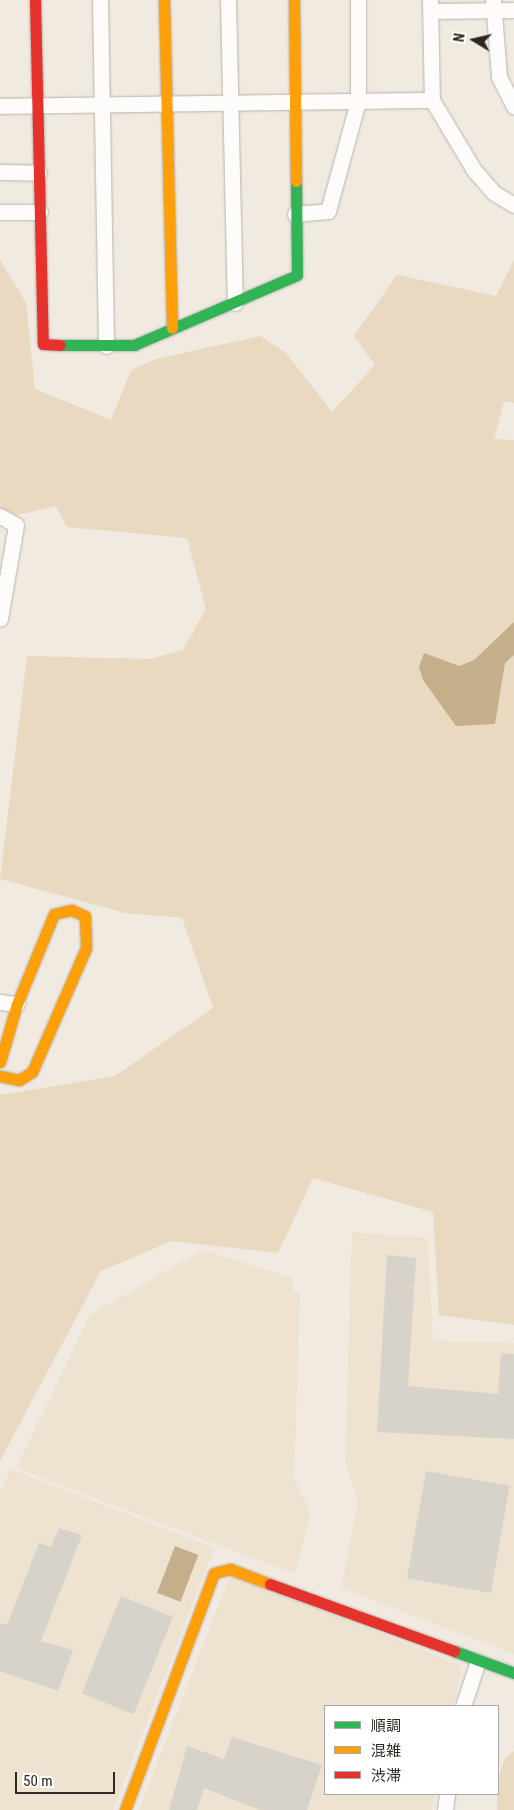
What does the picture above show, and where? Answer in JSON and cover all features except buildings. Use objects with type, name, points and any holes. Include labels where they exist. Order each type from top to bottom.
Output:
[{"type":"street","points":[[35,0],[43,344],[106,346],[134,345],[297,275],[294,0]]},
{"type":"street","points":[[100,0],[106,346]]},
{"type":"street","points":[[164,0],[172,328]]},
{"type":"street","points":[[228,0],[235,303]]},
{"type":"street","points":[[295,214],[328,211],[358,101],[358,0]]},
{"type":"street","points":[[494,4],[499,77],[514,106]]},
{"type":"street","points":[[514,10],[494,4],[430,5],[432,100],[474,170],[494,193],[514,205]]},
{"type":"street","points":[[0,106],[432,100]]},
{"type":"street","points":[[0,172],[39,173]]},
{"type":"street","points":[[0,212],[40,212]]},
{"type":"street","points":[[0,516],[16,525],[0,619]]},
{"type":"street","points":[[0,1062],[17,1004],[54,914],[72,910],[85,916],[86,948],[32,1072],[19,1080],[7,1081],[0,1076]]},
{"type":"street","points":[[0,1002],[17,1004]]},
{"type":"street","points":[[125,1810],[214,1573],[230,1569],[514,1673]]},
{"type":"street","points":[[463,1705],[478,1660]]},
{"type":"street","points":[[445,1810],[447,1795]]},
{"type":"shaded area","points":[[0,260],[26,303],[35,389],[111,420],[131,370],[156,359],[260,336],[286,353],[332,412],[375,365],[354,336],[397,275],[496,296],[514,260],[514,403],[504,401],[494,439],[514,440],[514,1325],[439,1315],[433,1212],[313,1178],[278,1253],[172,1241],[101,1271],[0,1461],[0,1095],[115,1076],[213,1008],[182,918],[125,913],[0,879],[27,656],[150,659],[183,650],[206,609],[187,538],[67,527],[56,506],[18,515],[0,508]]},
{"type":"shaded area","points":[[514,622],[514,655],[505,663],[495,724],[456,726],[423,680],[419,667],[424,653],[459,666],[474,660]]},
{"type":"shaded area","points":[[352,1232],[428,1238],[433,1341],[514,1343],[514,1654],[341,1588],[358,1501],[345,1463]]},
{"type":"shaded area","points":[[202,1250],[293,1278],[293,1291],[300,1293],[294,1479],[311,1512],[295,1574],[16,1468],[90,1315]]},
{"type":"shaded area","points":[[11,1469],[214,1548],[113,1810],[0,1810],[0,1493]]},
{"type":"shaded area","points":[[175,1546],[198,1555],[180,1602],[157,1593]]},
{"type":"shaded area","points":[[236,1576],[462,1666],[453,1705],[324,1705],[324,1795],[435,1795],[432,1810],[139,1810],[228,1581]]},
{"type":"shaded area","points":[[514,1751],[514,1810],[497,1810],[499,1776],[505,1758]]},
{"type":"traffic: fast","points":[[60,345],[134,345],[297,275],[296,181]]},
{"type":"traffic: fast","points":[[454,1651],[514,1673]]},
{"type":"traffic: slow","points":[[164,0],[172,328]]},
{"type":"traffic: slow","points":[[294,0],[296,181]]},
{"type":"traffic: slow","points":[[0,1062],[17,1004],[54,914],[72,910],[85,916],[86,948],[32,1072],[19,1080],[0,1076]]},
{"type":"traffic: slow","points":[[125,1810],[214,1573],[230,1569],[270,1584]]},
{"type":"traffic: jam","points":[[35,0],[43,344],[60,345]]},
{"type":"traffic: jam","points":[[270,1584],[454,1651]]}]
